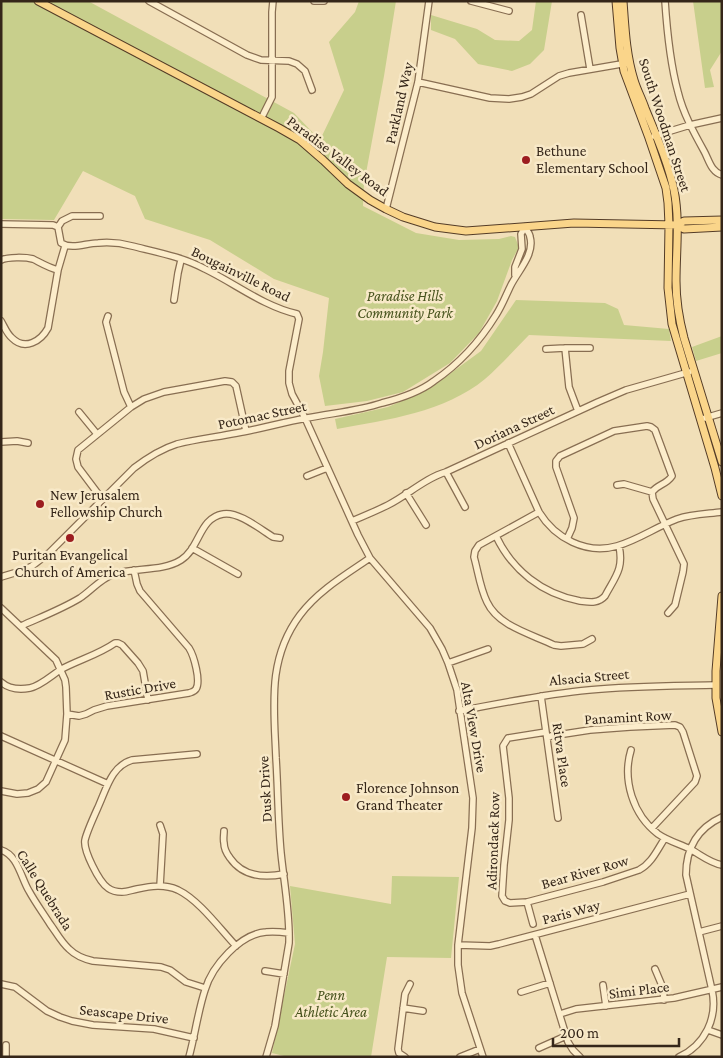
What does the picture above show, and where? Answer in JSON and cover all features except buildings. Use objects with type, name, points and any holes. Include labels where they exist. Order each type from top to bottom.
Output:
[{"type":"main road","name":"Paradise Valley Road","points":[[38,1],[262,117],[300,140],[355,190],[386,210],[435,228],[482,231],[574,224],[677,225],[684,221],[722,220]]},
{"type":"main road","name":"South Woodman Street","points":[[616,1],[620,48],[626,63]]},
{"type":"main road","name":"South Woodman Street","points":[[623,1],[628,83],[669,170],[674,189],[677,225],[677,302],[700,420],[722,496]]},
{"type":"main road","name":"South Woodman Street","points":[[653,137],[668,203],[668,288],[672,324],[709,417],[722,462]]},
{"type":"main road","name":"Paradise Valley Road","points":[[677,225],[684,229],[722,228]]},
{"type":"main road","points":[[722,596],[719,685],[716,698],[722,732]]},
{"type":"street","points":[[149,1],[247,55],[261,60],[288,61],[300,66],[305,71],[312,90]]},
{"type":"street","points":[[262,117],[272,97],[273,1]]},
{"type":"street","points":[[314,1],[324,1]]},
{"type":"street","name":"Parkland Way","points":[[386,210],[418,82],[429,1]]},
{"type":"street","points":[[471,1],[510,11]]},
{"type":"street","points":[[665,1],[678,93],[690,125],[712,168],[721,174]]},
{"type":"street","points":[[582,15],[590,69]]},
{"type":"street","points":[[418,82],[490,98],[509,99],[531,94],[559,76],[626,63]]},
{"type":"street","points":[[653,137],[690,125],[722,118]]},
{"type":"street","points":[[1,321],[11,338],[17,342],[32,344],[45,334],[48,328],[58,270],[65,246],[60,243],[58,227],[62,221],[72,216],[100,216]]},
{"type":"street","points":[[1,224],[53,225],[58,227]]},
{"type":"street","name":"Potomac Street","points":[[1,577],[32,566],[49,553],[134,468],[148,458],[176,444],[246,432],[305,418],[380,404],[406,395],[433,382],[460,360],[487,330],[497,314],[516,275],[514,267],[522,249],[521,234],[524,227]]},
{"type":"street","name":"Bougainville Road","points":[[65,246],[96,242],[119,244],[181,260],[205,268],[273,306],[297,314],[300,319],[299,323]]},
{"type":"street","points":[[1,260],[6,258],[31,259],[58,270]]},
{"type":"street","points":[[174,300],[181,260]]},
{"type":"street","points":[[108,316],[106,322],[124,392],[131,406]]},
{"type":"street","name":"Alta View Drive","points":[[299,323],[289,375],[292,394],[370,558],[430,628],[442,649],[457,690],[473,798],[472,828],[458,945],[459,978],[483,1057]]},
{"type":"street","points":[[565,348],[569,387],[578,411]]},
{"type":"street","points":[[546,349],[590,348]]},
{"type":"street","name":"Doriana Street","points":[[352,521],[388,505],[439,474],[578,411],[626,390],[690,372]]},
{"type":"street","points":[[102,498],[78,467],[76,456],[78,450],[131,406],[144,399],[156,394],[230,381],[236,386],[246,432]]},
{"type":"street","points":[[79,412],[97,434]]},
{"type":"street","points":[[700,420],[722,413]]},
{"type":"street","points":[[567,540],[574,523],[574,518],[556,467],[556,461],[560,456],[614,431],[651,427],[655,430],[672,476],[668,482],[655,488],[652,492]]},
{"type":"street","points":[[1,442],[17,441],[28,443]]},
{"type":"street","points":[[508,443],[539,512],[551,528],[567,540],[580,545],[606,548],[618,546],[688,516],[722,512]]},
{"type":"street","points":[[307,476],[327,468]]},
{"type":"street","points":[[446,472],[466,507]]},
{"type":"street","points":[[617,485],[624,484],[652,492]]},
{"type":"street","points":[[652,492],[664,525],[684,564],[675,606],[668,613]]},
{"type":"street","points":[[406,493],[426,526]]},
{"type":"street","points":[[539,512],[479,545],[475,551],[474,557],[486,600],[491,610],[503,621],[554,645],[583,644],[592,639]]},
{"type":"street","points":[[21,626],[77,600],[103,579],[116,573],[172,564],[184,558],[206,523],[214,517],[224,514],[236,514],[273,537],[280,538]]},
{"type":"street","points":[[496,536],[507,556],[530,580],[558,595],[587,602],[598,602],[605,596],[620,567],[621,558],[618,546]]},
{"type":"street","points":[[192,548],[238,574]]},
{"type":"street","name":"Dusk Drive","points":[[266,1057],[275,1026],[289,943],[289,918],[280,833],[273,695],[274,679],[283,645],[299,616],[327,588],[370,558]]},
{"type":"street","name":"Rustic Drive","points":[[67,714],[79,716],[107,706],[189,693],[197,688],[196,664],[193,655],[140,591],[134,570]]},
{"type":"street","points":[[1,608],[56,660],[66,687],[67,714],[65,740],[44,784],[35,791],[28,793],[17,794],[1,791]]},
{"type":"street","points":[[1,682],[6,687],[31,688],[61,670],[118,643],[122,645],[143,671],[148,700]]},
{"type":"street","points":[[448,664],[488,649]]},
{"type":"street","name":"Alsacia Street","points":[[460,711],[541,696],[588,690],[622,687],[719,685]]},
{"type":"street","name":"Ritva Place","points":[[541,696],[558,818]]},
{"type":"street","name":"Panamint Row","points":[[546,735],[648,726],[675,725],[680,727],[696,776],[694,783],[652,828]]},
{"type":"street","name":"Adirondack Row","points":[[527,902],[508,902],[502,896],[509,820],[509,798],[503,746],[508,738],[546,735]]},
{"type":"street","points":[[1,736],[108,784]]},
{"type":"street","points":[[631,750],[628,775],[631,794],[637,809],[645,821],[665,838],[690,849],[712,862],[722,864]]},
{"type":"street","points":[[197,754],[132,760],[125,762],[118,768],[108,784],[85,839],[87,854],[103,883],[111,890],[123,892],[160,886],[176,890],[197,903],[236,946]]},
{"type":"street","points":[[678,1057],[699,1043],[708,1030],[714,1008],[712,990],[690,894],[686,869],[687,859],[690,849],[703,830],[712,822],[722,817]]},
{"type":"street","points":[[160,825],[163,834],[160,886]]},
{"type":"street","points":[[224,831],[224,843],[234,864],[250,874],[260,876],[284,874]]},
{"type":"street","name":"Bear River Row","points":[[527,902],[603,882],[644,868],[651,861],[665,838]]},
{"type":"street","name":"Calle Quebrada","points":[[1,850],[12,857],[29,891],[60,939],[74,953],[93,961],[161,967],[170,970],[186,982],[205,988]]},
{"type":"street","name":"Paris Way","points":[[458,945],[490,946],[690,894]]},
{"type":"street","points":[[527,902],[533,924]]},
{"type":"street","points":[[699,932],[722,926]]},
{"type":"street","points":[[189,1057],[205,988],[212,973],[227,954],[241,941],[252,935],[265,932],[289,933]]},
{"type":"street","points":[[535,935],[566,1036],[580,1057]]},
{"type":"street","points":[[655,969],[663,988],[664,1000]]},
{"type":"street","points":[[265,971],[284,974]]},
{"type":"street","points":[[521,992],[550,983]]},
{"type":"street","name":"Seascape Drive","points":[[1,984],[15,987],[47,1011],[72,1021],[93,1025],[154,1028],[194,1038]]},
{"type":"street","points":[[405,1057],[399,1054],[398,1049],[403,1008],[410,984]]},
{"type":"street","points":[[603,986],[606,1006]]},
{"type":"street","name":"Simi Place","points":[[560,1014],[576,1009],[664,1000],[722,987]]},
{"type":"street","points":[[403,1008],[423,1011]]},
{"type":"street","points":[[708,1030],[722,1035]]},
{"type":"street","points":[[539,1048],[566,1036]]},
{"type":"street","points":[[6,1045],[6,1057]]},
{"type":"street","points":[[460,1057],[480,1049]]},
{"type":"green space","name":"Paradise Hills Community Park","points":[[1,1],[88,1],[294,113],[320,140],[344,90],[329,42],[355,12],[359,1],[396,1],[364,184],[363,206],[416,233],[459,240],[515,237],[519,247],[512,260],[497,301],[479,333],[450,363],[403,392],[367,401],[325,406],[319,376],[329,298],[274,279],[210,240],[145,219],[135,196],[83,171],[54,220],[1,219]]},
{"type":"green space","points":[[536,1],[552,1],[544,50],[530,64],[512,71],[478,64],[455,39],[431,30],[431,15],[477,29],[495,40],[519,41],[532,30]]},
{"type":"green space","points":[[693,1],[722,1],[722,51],[710,70],[714,87],[705,88]]},
{"type":"green space","points":[[516,300],[605,303],[618,309],[624,325],[669,329],[671,341],[529,335],[485,379],[452,399],[415,413],[337,429],[335,419],[388,407],[429,389],[481,351]]},
{"type":"green space","points":[[722,336],[722,353],[696,361],[692,347]]},
{"type":"green space","name":"Penn Athletic Area","points":[[392,876],[459,877],[451,958],[387,957],[371,1057],[288,1057],[272,1053],[295,944],[290,886],[391,904]]},
{"type":"place","name":"Bethune Elementary School","points":[[526,160]]},
{"type":"place","name":"New Jerusalem Fellowship Church","points":[[40,504]]},
{"type":"place","name":"Puritan Evangelical Church of America","points":[[70,538]]},
{"type":"place","name":"Florence Johnson Grand Theater","points":[[346,797]]}]
